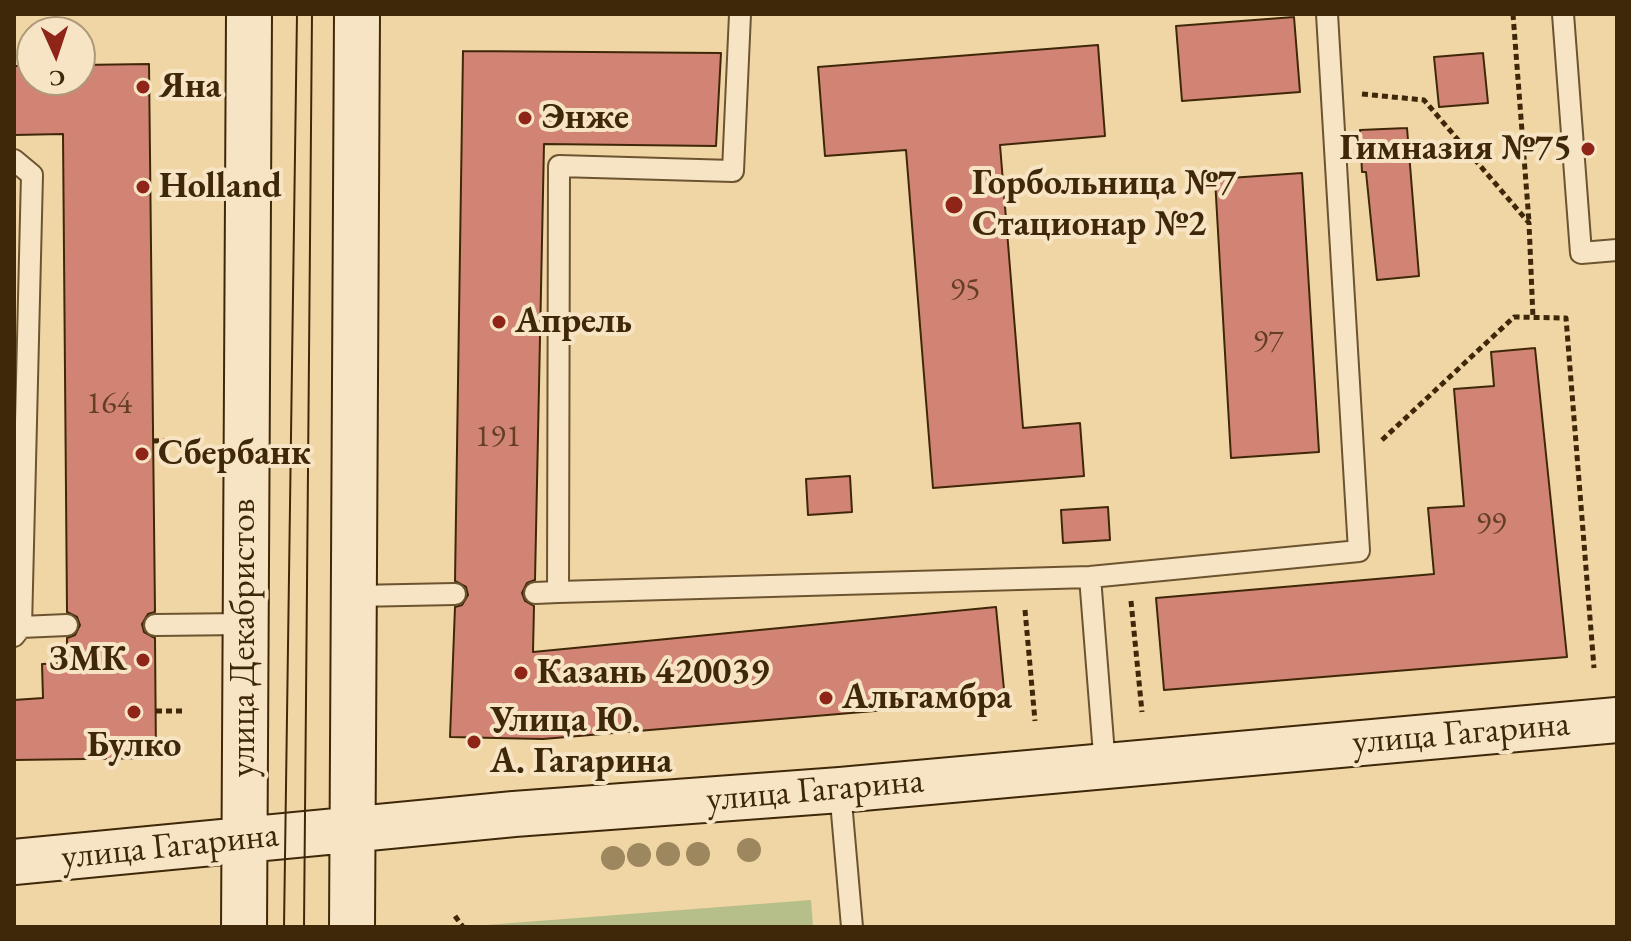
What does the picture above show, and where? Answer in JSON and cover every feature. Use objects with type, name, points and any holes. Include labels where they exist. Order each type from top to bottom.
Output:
[{"type":"main road","name":"улица Декабристов","points":[[244,927],[249,14]]},
{"type":"main road","points":[[352,927],[357,14]]},
{"type":"main road","name":"улица Гагарина","points":[[14,862],[353,829],[840,790],[1617,720]]},
{"type":"lane","points":[[558,592],[559,166],[733,171],[740,14]]},
{"type":"lane","points":[[535,593],[1090,577],[1359,551],[1327,14]]},
{"type":"lane","points":[[1563,14],[1581,253],[1617,250]]},
{"type":"lane","points":[[14,160],[32,175],[18,631],[67,625]]},
{"type":"lane","points":[[1090,577],[1105,767]]},
{"type":"lane","points":[[355,596],[455,594]]},
{"type":"lane","points":[[155,625],[244,624]]},
{"type":"lane","points":[[840,790],[852,927]]},
{"type":"path","points":[[1513,14],[1533,318]]},
{"type":"path","points":[[1332,91],[1424,100],[1529,223]]},
{"type":"path","points":[[1354,466],[1514,317],[1566,318],[1594,668]]},
{"type":"path","points":[[153,441],[179,440]]},
{"type":"path","points":[[1128,573],[1142,712]]},
{"type":"path","points":[[1022,579],[1035,721]]},
{"type":"path","points":[[156,711],[186,711]]},
{"type":"path","points":[[455,916],[463,927]]},
{"type":"green space","points":[[811,900],[813,927],[472,927],[473,926]]},
{"type":"building","points":[[1294,17],[1300,92],[1182,101],[1176,26]]},
{"type":"building","points":[[1098,45],[1105,136],[1000,145],[1023,428],[1080,423],[1084,476],[933,488],[906,150],[825,156],[818,67]]},
{"type":"building","points":[[463,51],[721,53],[716,146],[544,144],[535,580],[527,583],[522,593],[525,601],[534,606],[533,652],[996,607],[1005,700],[543,739],[450,737],[455,607],[462,605],[468,595],[466,587],[455,581]]},
{"type":"building","points":[[1483,53],[1488,103],[1439,107],[1434,57]]},
{"type":"building","points":[[149,64],[155,612],[148,614],[142,624],[144,632],[155,638],[156,758],[14,760],[14,700],[43,698],[42,664],[67,663],[67,638],[75,635],[80,625],[77,617],[67,612],[63,134],[14,135],[14,66],[16,96],[96,96],[96,65]]},
{"type":"building","points":[[1407,128],[1419,276],[1377,280],[1366,172],[1362,172],[1360,130]]},
{"type":"building","points":[[1302,173],[1319,452],[1231,458],[1215,179]]},
{"type":"building","points":[[1535,348],[1567,657],[1164,690],[1156,598],[1434,574],[1428,508],[1464,506],[1454,389],[1494,386],[1491,352]]},
{"type":"building","points":[[850,476],[852,512],[808,515],[806,479]]},
{"type":"building","points":[[1108,507],[1110,540],[1063,543],[1061,510]]},
{"type":"tram line","points":[[284,927],[297,14]]},
{"type":"tram line","points":[[304,927],[312,14]]},
{"type":"place","name":"Яна","points":[[143,87]]},
{"type":"place","name":"Энже","points":[[525,118]]},
{"type":"place","name":"Гимназия №75","points":[[1588,149]]},
{"type":"place","name":"Holland","points":[[143,187]]},
{"type":"place","name":"Горбольница №7 Стационар №2","points":[[954,205]]},
{"type":"place","name":"Апрель","points":[[499,322]]},
{"type":"place","name":"Сбербанк","points":[[142,454]]},
{"type":"place","name":"ЗМК","points":[[143,660]]},
{"type":"place","name":"Казань 420039","points":[[521,673]]},
{"type":"place","name":"Альгамбра","points":[[826,698]]},
{"type":"place","name":"Булко","points":[[134,712]]},
{"type":"place","name":"Улица Ю. А. Гагарина","points":[[474,742]]}]
